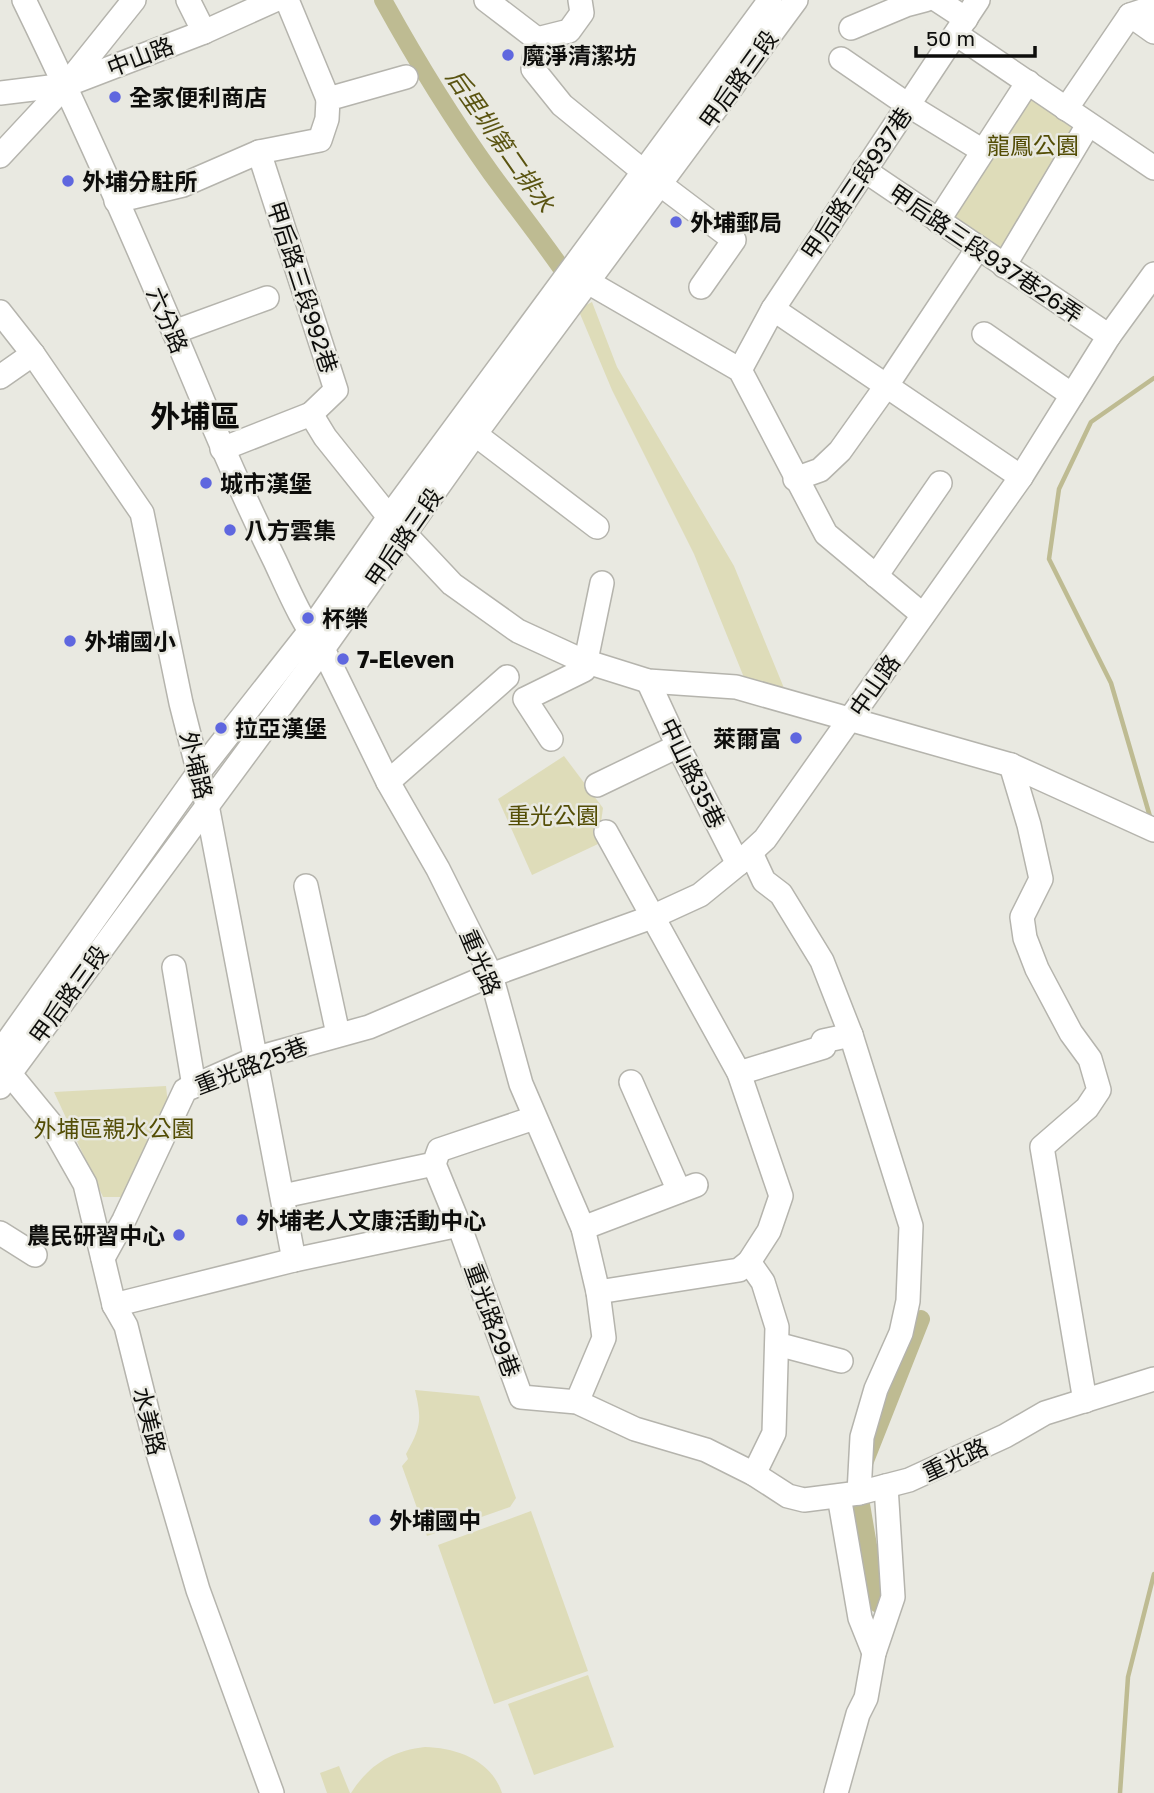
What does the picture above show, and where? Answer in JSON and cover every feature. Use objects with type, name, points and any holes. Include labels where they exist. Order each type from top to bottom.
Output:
[{"type":"street","name":"六分路","points":[[24,0],[66,85],[222,449],[316,640]]},
{"type":"street","points":[[0,156],[66,85],[134,0]]},
{"type":"street","points":[[188,0],[204,32]]},
{"type":"street","name":"中山路","points":[[0,93],[66,85],[204,32],[275,0]]},
{"type":"street","points":[[116,201],[183,185],[260,152],[320,140],[327,119],[328,99],[287,0]]},
{"type":"street","points":[[486,0],[537,39]]},
{"type":"street","points":[[537,39],[569,31],[582,13],[580,0]]},
{"type":"street","name":"甲后路三段","points":[[3,1076],[207,805],[316,640],[388,517],[468,428],[588,282],[652,178],[770,0]]},
{"type":"street","name":"甲后路三段","points":[[0,1052],[200,772],[406,533],[468,428],[652,178],[796,0]]},
{"type":"street","points":[[851,28],[925,0]]},
{"type":"street","points":[[937,0],[967,18],[1028,82],[1154,168]]},
{"type":"street","points":[[1066,109],[1130,15],[1154,7]]},
{"type":"street","points":[[1130,15],[1154,32]]},
{"type":"street","name":"甲后路三段937巷","points":[[740,370],[773,309],[967,18]]},
{"type":"street","points":[[537,39],[533,69],[562,105],[734,240],[701,287]]},
{"type":"street","points":[[841,58],[908,105],[984,150]]},
{"type":"street","points":[[328,99],[406,77]]},
{"type":"street","points":[[938,221],[1028,82]]},
{"type":"street","points":[[1004,266],[1088,125]]},
{"type":"street","name":"甲后路三段992巷","points":[[222,449],[311,414],[336,390],[260,152]]},
{"type":"street","name":"甲后路三段937巷26弄","points":[[864,170],[1108,336]]},
{"type":"street","points":[[795,479],[820,470],[840,451],[978,248]]},
{"type":"street","name":"中山路","points":[[491,975],[652,917],[700,895],[765,839],[1021,477],[1108,336],[1154,274]]},
{"type":"street","points":[[588,282],[740,370],[826,534],[923,615]]},
{"type":"street","points":[[174,332],[267,298]]},
{"type":"street","points":[[773,309],[1021,477]]},
{"type":"street","name":"外埔路","points":[[0,312],[33,354],[142,513],[181,703],[207,805],[294,1260]]},
{"type":"street","points":[[984,334],[1072,395]]},
{"type":"street","points":[[0,377],[33,354]]},
{"type":"street","points":[[311,414],[325,437],[388,517],[452,584],[518,631],[587,662],[649,681],[736,687],[1011,765],[1154,830]]},
{"type":"street","points":[[468,428],[597,527]]},
{"type":"street","points":[[876,576],[940,483]]},
{"type":"street","points":[[551,739],[525,699],[584,670],[602,583]]},
{"type":"street","name":"重光路","points":[[316,640],[388,782],[438,869],[491,975],[508,1042],[534,1118],[583,1228],[598,1292],[604,1338],[577,1402]]},
{"type":"street","points":[[388,782],[507,677]]},
{"type":"street","name":"中山路35巷","points":[[649,681],[678,746],[745,859],[764,881],[781,894],[822,961],[851,1035],[911,1226],[908,1301],[901,1333],[876,1389],[849,1494],[860,1618],[874,1653]]},
{"type":"street","points":[[597,785],[678,746]]},
{"type":"street","points":[[1011,765],[1029,825],[1041,879],[1022,917],[1025,938],[1037,969],[1071,1033],[1090,1059],[1099,1090],[1087,1108],[1042,1147],[1085,1401]]},
{"type":"street","points":[[598,1292],[739,1270],[749,1262],[769,1231],[781,1196],[739,1073],[606,832]]},
{"type":"street","points":[[306,886],[338,1034]]},
{"type":"street","points":[[174,967],[194,1086]]},
{"type":"street","name":"重光路25巷","points":[[103,1258],[124,1220],[184,1090],[257,1058],[369,1027],[491,975]]},
{"type":"street","points":[[739,1073],[824,1047],[823,1041],[851,1035]]},
{"type":"street","name":"水美路","points":[[3,1076],[51,1124],[85,1184],[114,1305],[126,1326],[157,1450],[198,1590],[272,1793]]},
{"type":"street","points":[[583,1228],[688,1188],[631,1082]]},
{"type":"street","points":[[283,1196],[434,1164],[439,1150],[534,1118]]},
{"type":"street","name":"重光路29巷","points":[[434,1164],[459,1224],[521,1397]]},
{"type":"street","points":[[114,1305],[294,1260],[459,1224]]},
{"type":"street","points":[[0,1233],[35,1255]]},
{"type":"street","points":[[749,1262],[763,1282],[777,1327],[774,1433],[754,1474]]},
{"type":"street","points":[[777,1344],[841,1361]]},
{"type":"street","name":"重光路","points":[[521,1397],[577,1402],[635,1429],[706,1450],[754,1474],[788,1496],[804,1500],[849,1494],[921,1475],[1005,1436],[1045,1413],[1154,1380]]},
{"type":"street","points":[[836,1793],[858,1714],[866,1698],[874,1653],[893,1597],[886,1486]]},
{"type":"green space","name":"龍鳳公園","points":[[1029,92],[1082,126],[1001,253],[949,219]]},
{"type":"green space","points":[[592,302],[617,367],[734,566],[786,693],[745,680],[694,554],[612,390],[578,309]]},
{"type":"green space","name":"重光公園","points":[[564,756],[603,808],[598,844],[532,875],[498,799]]},
{"type":"green space","name":"外埔區親水公園","points":[[166,1086],[168,1105],[125,1197],[103,1197],[54,1092]]},
{"type":"green space","points":[[415,1390],[479,1396],[516,1498],[510,1507],[427,1536],[402,1466],[408,1459],[406,1454],[419,1423]]},
{"type":"green space","points":[[531,1511],[588,1671],[494,1704],[438,1545]]},
{"type":"green space","points":[[588,1675],[614,1747],[534,1775],[508,1704]]},
{"type":"green space","points":[[425,1747],[449,1750],[471,1758],[490,1772],[502,1793],[351,1793],[365,1775],[382,1761],[402,1752]]},
{"type":"green space","points":[[339,1766],[350,1793],[327,1793],[320,1773]]},
{"type":"waterway","name":"后里圳第二排水","points":[[383,0],[462,131],[573,285]]},
{"type":"waterway","points":[[1151,820],[1111,683],[1049,559],[1059,489],[1091,422],[1154,378]]},
{"type":"waterway","name":"后里圳第二排水","points":[[878,1604],[857,1481],[921,1319]]},
{"type":"waterway","points":[[1120,1793],[1128,1677],[1154,1574]]},
{"type":"place","name":"魔淨清潔坊","points":[[508,55]]},
{"type":"place","name":"全家便利商店","points":[[115,97]]},
{"type":"place","name":"外埔分駐所","points":[[68,181]]},
{"type":"place","name":"外埔郵局","points":[[676,222]]},
{"type":"place","name":"城市漢堡","points":[[206,483]]},
{"type":"place","name":"八方雲集","points":[[230,530]]},
{"type":"place","name":"杯樂","points":[[308,618]]},
{"type":"place","name":"外埔國小","points":[[70,641]]},
{"type":"place","name":"7-Eleven","points":[[343,659]]},
{"type":"place","name":"拉亞漢堡","points":[[221,728]]},
{"type":"place","name":"萊爾富","points":[[796,738]]},
{"type":"place","name":"外埔老人文康活動中心","points":[[242,1220]]},
{"type":"place","name":"農民研習中心","points":[[179,1235]]},
{"type":"place","name":"外埔國中","points":[[375,1520]]},
{"type":"district","name":"外埔區","points":[[195,416]]}]
